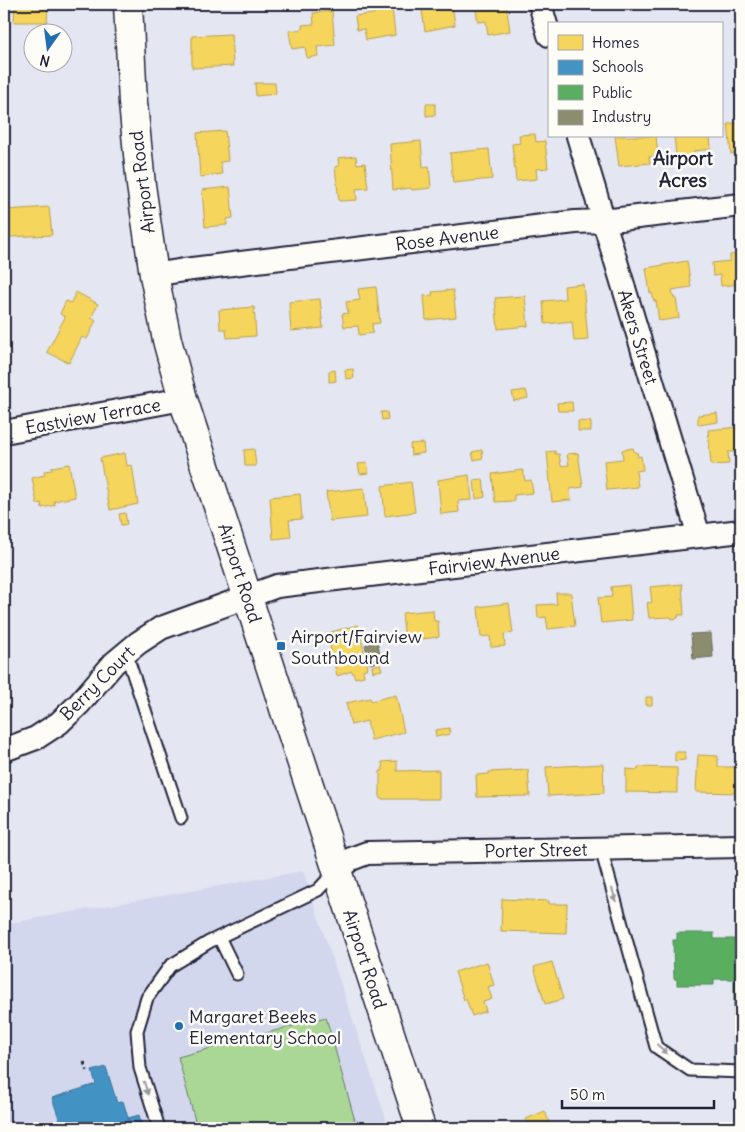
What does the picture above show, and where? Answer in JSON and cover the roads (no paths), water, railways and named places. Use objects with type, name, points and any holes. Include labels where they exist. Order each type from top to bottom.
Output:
[{"type":"street","name":"Airport Road","points":[[128,4],[133,103],[141,185],[154,275],[167,340],[183,400],[421,1128]]},
{"type":"street","points":[[540,4],[548,32]]},
{"type":"street","name":"Akers Street","points":[[579,138],[699,536]]},
{"type":"street","name":"Rose Avenue","points":[[154,275],[574,222],[603,221],[741,205]]},
{"type":"street","name":"Eastview Terrace","points":[[4,432],[183,400]]},
{"type":"street","name":"Fairview Avenue","points":[[248,596],[277,586],[741,532]]},
{"type":"street","name":"Berry Court","points":[[4,750],[36,738],[59,723],[79,704],[114,663],[138,643],[161,628],[248,596]]},
{"type":"street","name":"Porter Street","points":[[336,871],[351,859],[367,853],[741,846]]},
{"type":"lane","points":[[126,653],[181,818]]},
{"type":"lane","points":[[601,848],[656,1046],[690,1070],[741,1072]]},
{"type":"lane","points":[[159,1128],[140,1068],[137,1031],[147,998],[170,966],[219,937],[318,890],[336,871]]},
{"type":"lane","points":[[219,937],[237,974]]},
{"type":"place","name":"Airport/Fairview Southbound","points":[[281,646]]},
{"type":"place","name":"Margaret Beeks Elementary School","points":[[179,1026]]},
{"type":"district","name":"Airport Acres","points":[[683,169]]}]
